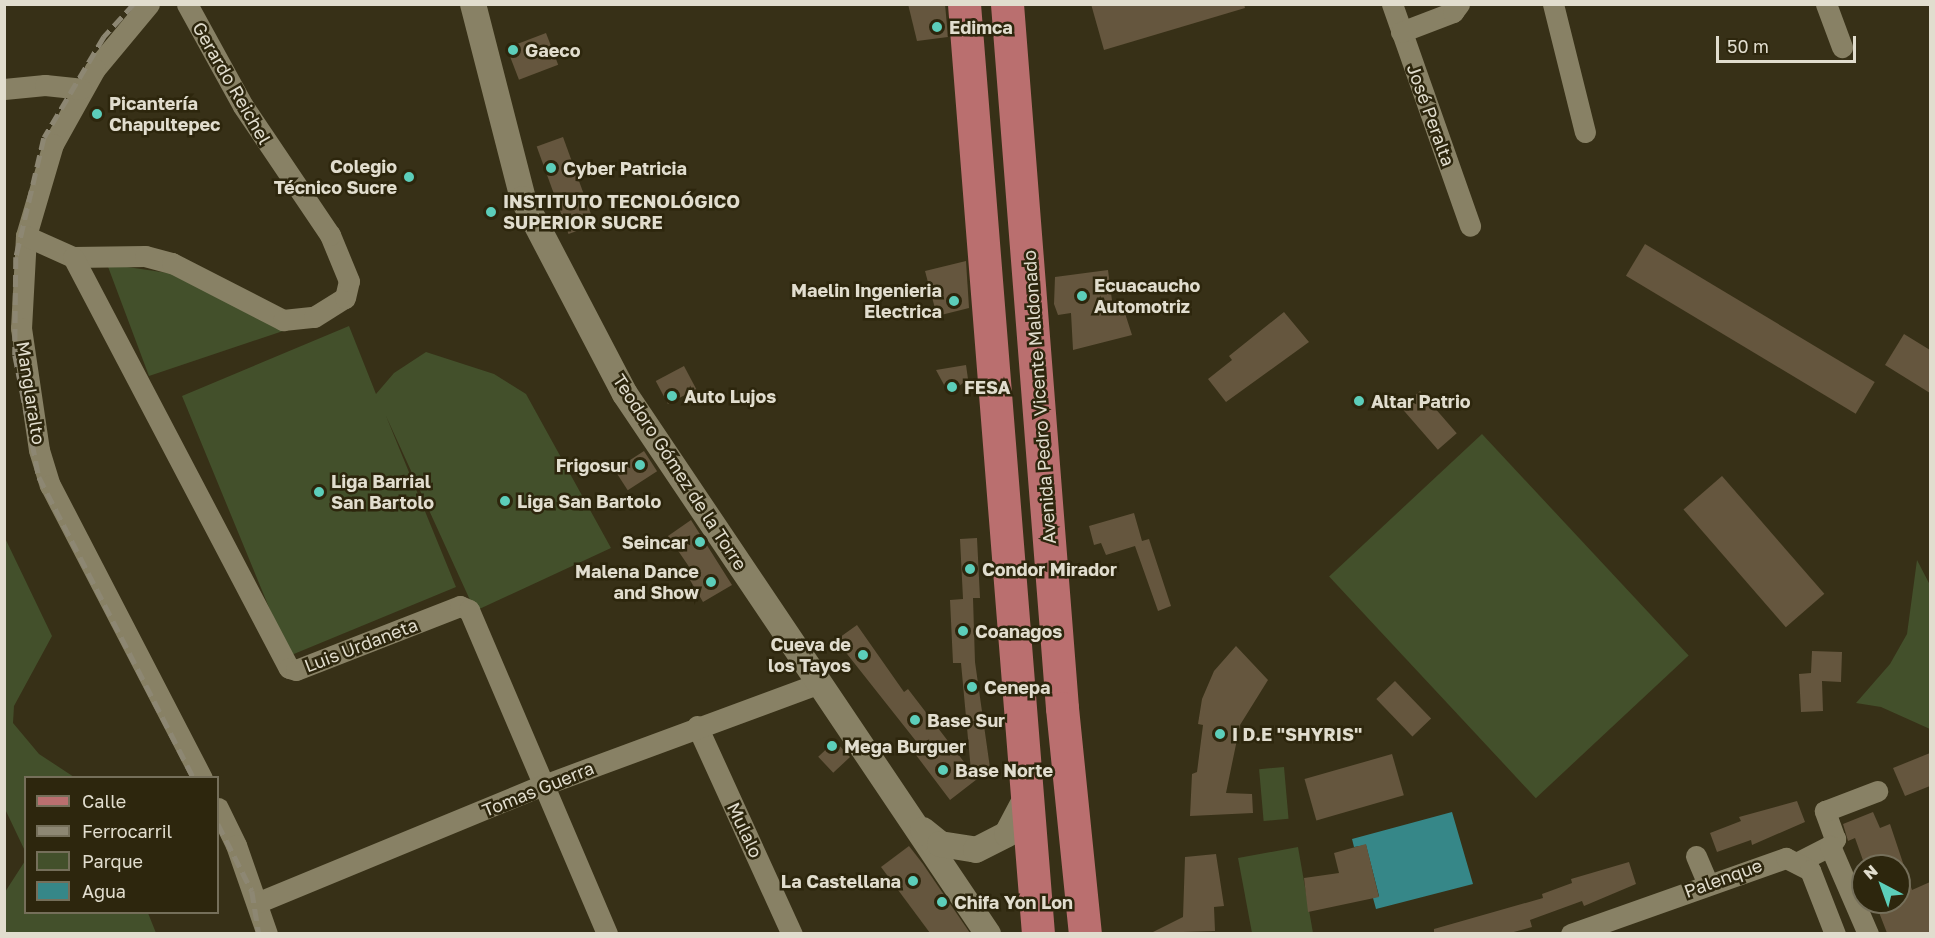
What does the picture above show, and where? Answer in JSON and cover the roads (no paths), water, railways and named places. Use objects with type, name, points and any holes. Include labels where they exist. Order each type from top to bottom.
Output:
[{"type":"main road","points":[[964,4],[1015,613],[1024,802],[1038,933]]},
{"type":"main road","name":"Avenida Pedro Vicente Maldonado","points":[[1007,4],[1062,708],[1085,933]]},
{"type":"street","name":"Manglaralto","points":[[149,4],[81,89],[53,144],[26,236],[21,328],[44,467],[66,520],[201,776]]},
{"type":"street","name":"Gerardo Reichel","points":[[26,236],[73,258],[144,256],[166,261],[283,320],[314,317],[337,307],[348,294],[346,270],[315,206],[243,106],[187,4]]},
{"type":"street","name":"Teodoro Gómez de la Torre","points":[[472,4],[524,199],[625,394],[988,933]]},
{"type":"street","name":"José Peralta","points":[[1392,4],[1470,226]]},
{"type":"street","points":[[1401,32],[1454,12],[1459,4]]},
{"type":"street","points":[[1553,4],[1585,132]]},
{"type":"street","points":[[1826,4],[1842,47]]},
{"type":"street","points":[[4,89],[45,85],[81,89]]},
{"type":"street","name":"Luis Urdaneta","points":[[73,258],[289,668],[296,670],[466,606],[541,786],[607,933]]},
{"type":"street","name":"Tomas Guerra","points":[[259,902],[541,786],[697,726],[819,683]]},
{"type":"street","name":"Mulalo","points":[[697,726],[792,933]]},
{"type":"street","points":[[1835,933],[1818,882],[1800,861],[1830,846],[1835,839],[1825,811],[1876,791]]},
{"type":"street","name":"Teodoro Gómez de la Torre","points":[[906,812],[940,844],[976,850],[1007,834],[1024,802]]},
{"type":"street","points":[[219,810],[259,902],[267,933]]},
{"type":"street","points":[[1830,846],[1868,933]]},
{"type":"street","points":[[1696,856],[1708,884]]},
{"type":"street","name":"Palenque","points":[[1571,933],[1769,862],[1800,861]]},
{"type":"street","points":[[253,933],[252,914],[259,902]]},
{"type":"water","points":[[1452,812],[1473,884],[1376,909],[1373,898],[1379,896],[1366,845],[1354,847],[1352,839]]},
{"type":"railway","points":[[134,4],[104,37],[44,138],[16,257],[15,355],[39,477],[193,776]]},
{"type":"railway","points":[[219,826],[252,891],[259,934]]},
{"type":"place","name":"Edimca","points":[[937,27]]},
{"type":"place","name":"Gaeco","points":[[513,50]]},
{"type":"place","name":"Picantería Chapultepec","points":[[97,114]]},
{"type":"place","name":"Cyber Patricia","points":[[551,168]]},
{"type":"place","name":"Colegio Técnico Sucre","points":[[409,177]]},
{"type":"place","name":"INSTITUTO TECNOLÓGICO SUPERIOR SUCRE","points":[[491,212]]},
{"type":"place","name":"Ecuacaucho Automotriz","points":[[1082,296]]},
{"type":"place","name":"Maelin Ingenieria Electrica","points":[[954,301]]},
{"type":"place","name":"FESA","points":[[952,387]]},
{"type":"place","name":"Auto Lujos","points":[[672,396]]},
{"type":"place","name":"Altar Patrio","points":[[1359,401]]},
{"type":"place","name":"Frigosur","points":[[640,465]]},
{"type":"place","name":"Liga Barrial San Bartolo","points":[[319,492]]},
{"type":"place","name":"Liga San Bartolo","points":[[505,501]]},
{"type":"place","name":"Seincar","points":[[700,542]]},
{"type":"place","name":"Condor Mirador","points":[[970,569]]},
{"type":"place","name":"Malena Dance and Show","points":[[711,582]]},
{"type":"place","name":"Coanagos","points":[[963,631]]},
{"type":"place","name":"Cueva de los Tayos","points":[[863,655]]},
{"type":"place","name":"Cenepa","points":[[972,687]]},
{"type":"place","name":"Base Sur","points":[[915,720]]},
{"type":"place","name":"I D.E \"SHYRIS\"","points":[[1220,734]]},
{"type":"place","name":"Mega Burguer","points":[[832,746]]},
{"type":"place","name":"Base Norte","points":[[943,770]]},
{"type":"place","name":"La Castellana","points":[[913,881]]},
{"type":"place","name":"Chifa Yon Lon","points":[[942,902]]}]
